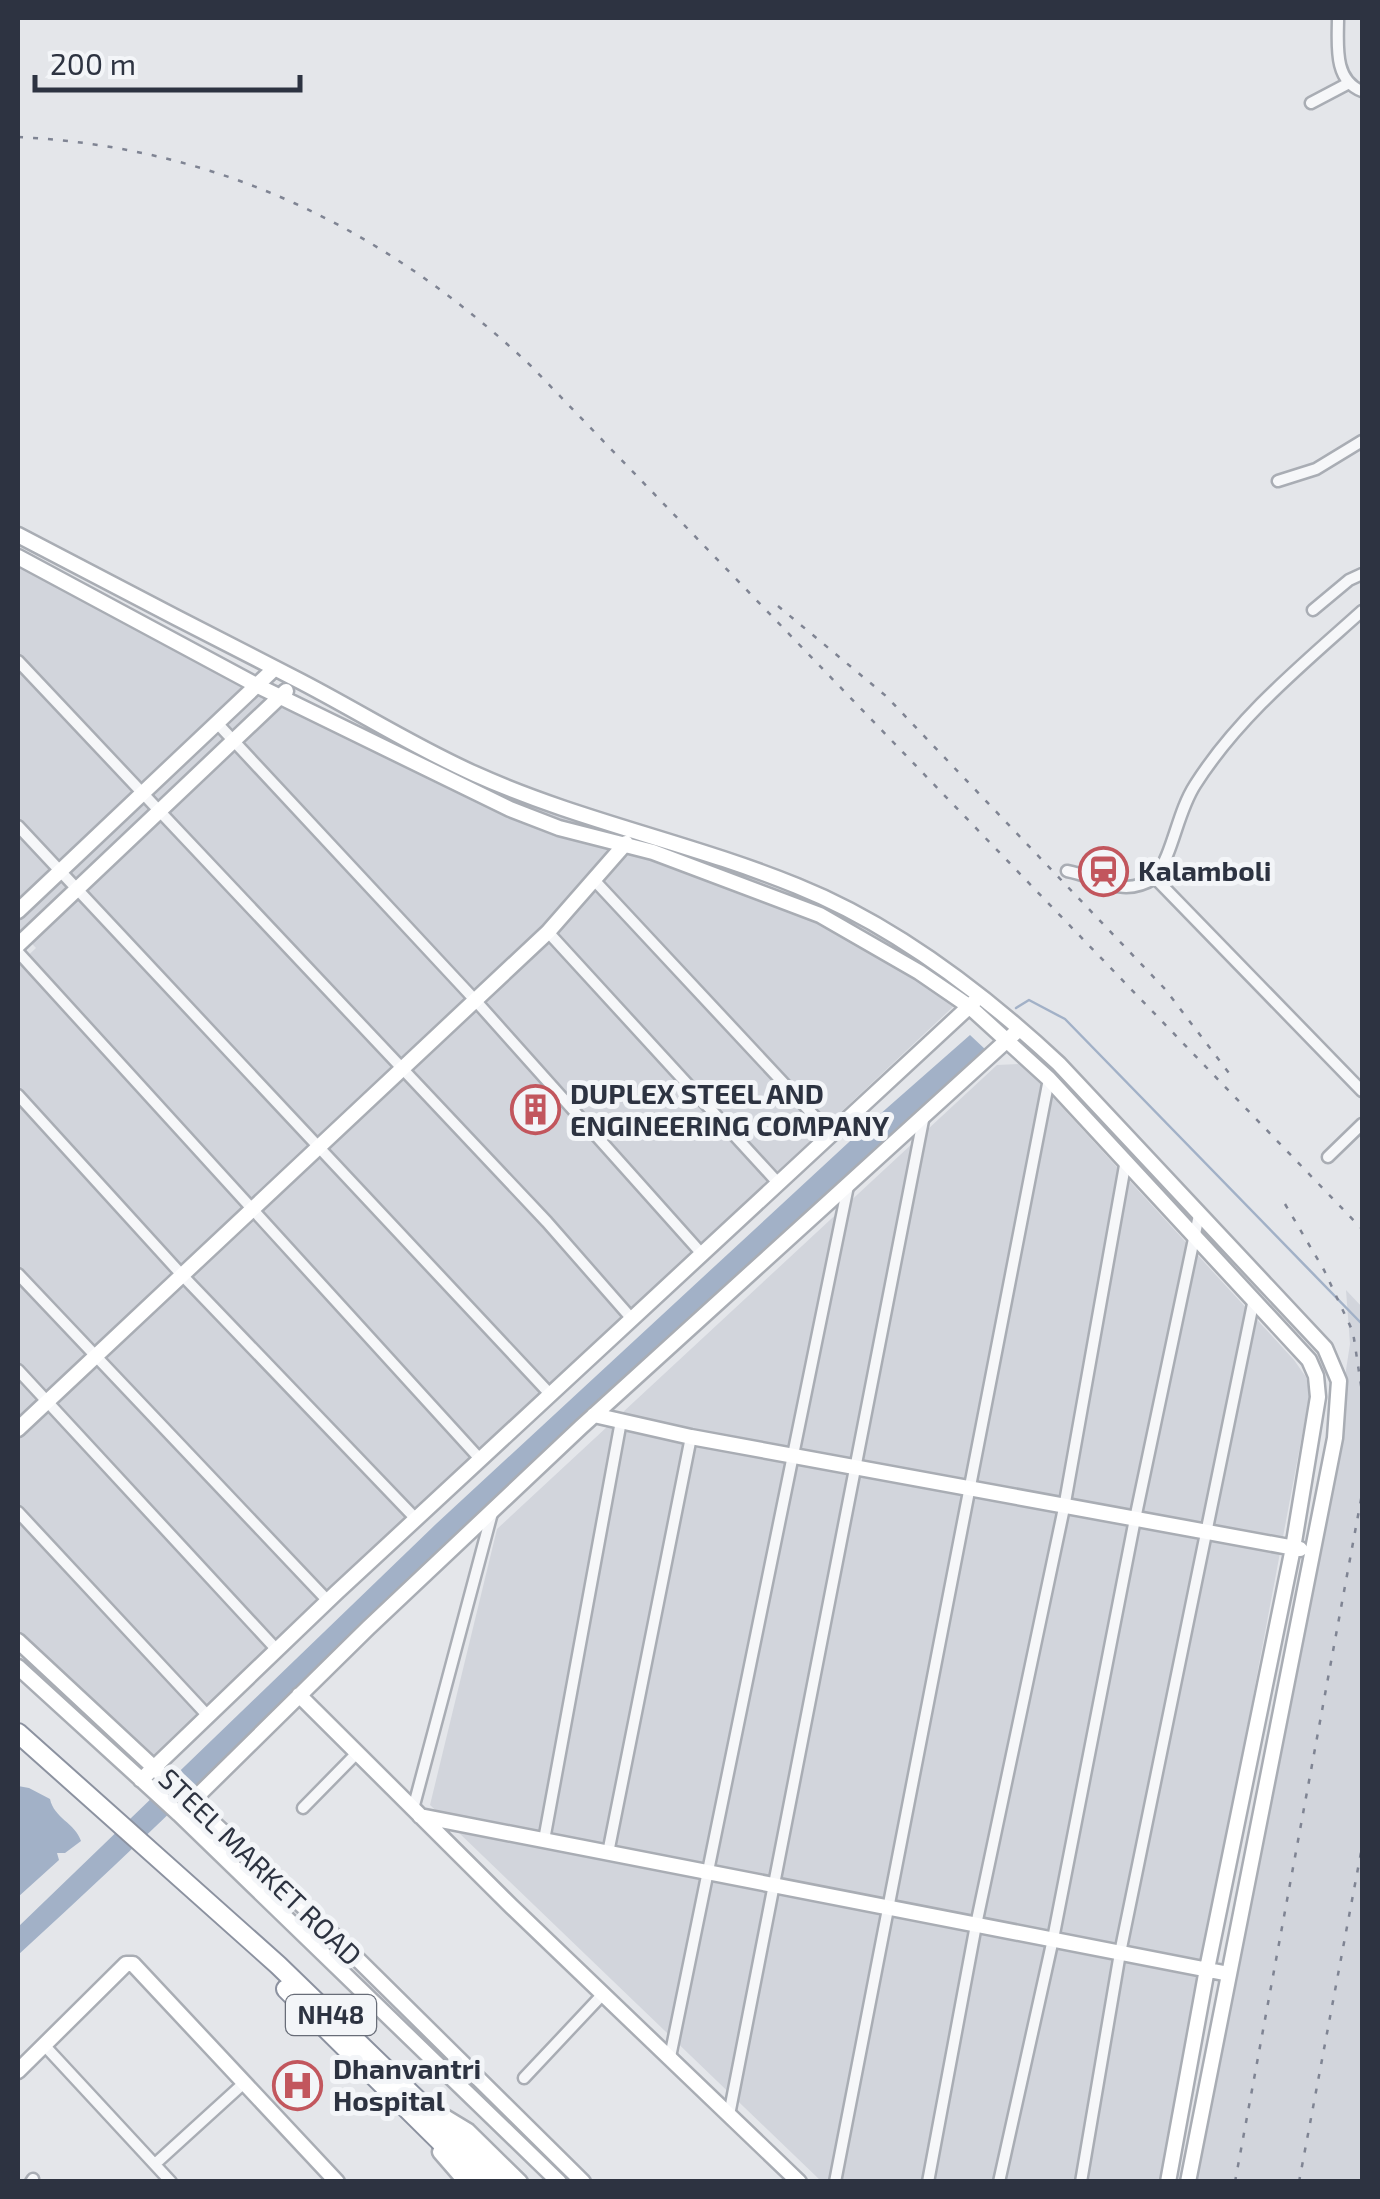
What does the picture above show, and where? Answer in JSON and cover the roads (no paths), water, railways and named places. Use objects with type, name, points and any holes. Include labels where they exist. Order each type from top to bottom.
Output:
[{"type":"highway","name":"NH48","points":[[18,1733],[150,1859],[278,1965],[419,2109],[481,2182]]},
{"type":"highway","name":"NH48","points":[[18,1748],[100,1814]]},
{"type":"highway","name":"NH48","points":[[419,2109],[502,2182]]},
{"type":"street","points":[[1338,18],[1339,62],[1348,83],[1362,91]]},
{"type":"street","points":[[1311,103],[1348,83]]},
{"type":"street","points":[[1278,481],[1316,469],[1362,441]]},
{"type":"street","points":[[18,535],[474,774],[565,810],[704,851],[855,912],[1059,1064],[1313,1332],[1335,1366],[1340,1399],[1335,1438],[1188,2182]]},
{"type":"street","points":[[18,557],[258,686],[510,810],[654,852],[794,903],[977,1004]]},
{"type":"street","points":[[1314,610],[1362,574]]},
{"type":"street","points":[[1068,871],[1106,886],[1121,887],[1155,878],[1195,784],[1294,670],[1362,611]]},
{"type":"street","points":[[18,660],[547,1222],[632,1319]]},
{"type":"street","points":[[18,911],[274,668]]},
{"type":"street","points":[[297,680],[74,890],[18,948],[251,1211],[480,1460]]},
{"type":"street","points":[[218,723],[475,1000],[702,1254]]},
{"type":"street","points":[[18,826],[550,1394]]},
{"type":"street","points":[[18,1429],[548,932],[636,831]]},
{"type":"street","points":[[1155,878],[1362,1090]]},
{"type":"street","points":[[595,881],[832,1134]]},
{"type":"street","points":[[548,932],[779,1184]]},
{"type":"street","points":[[141,1780],[550,1394],[977,1004]]},
{"type":"street","points":[[1010,1030],[1050,1079],[1298,1346],[1316,1376],[1318,1397],[1293,1548],[1168,2182]]},
{"type":"street","points":[[179,1814],[594,1415],[924,1115],[1010,1030]]},
{"type":"street","points":[[835,2182],[1050,1079]]},
{"type":"street","points":[[18,1095],[182,1276],[416,1519]]},
{"type":"street","points":[[729,2115],[924,1115]]},
{"type":"street","points":[[1328,1157],[1362,1124]]},
{"type":"street","points":[[928,2182],[976,1925],[1064,1508],[1126,1160]]},
{"type":"street","points":[[670,2057],[848,1184]]},
{"type":"street","points":[[1000,2182],[1199,1216]]},
{"type":"street","points":[[18,1274],[328,1601]]},
{"type":"street","points":[[1082,2182],[1120,1952],[1254,1298]]},
{"type":"street","points":[[18,1370],[277,1650]]},
{"type":"street","points":[[594,1415],[691,1437],[1313,1552]]},
{"type":"street","points":[[544,1840],[621,1421]]},
{"type":"street","points":[[608,1853],[691,1437]]},
{"type":"street","points":[[18,1512],[208,1716]]},
{"type":"street","points":[[417,1813],[492,1513]]},
{"type":"street","name":"STEEL MARKET ROAD","points":[[18,1640],[192,1801],[583,2182]]},
{"type":"street","name":"STEEL MARKET ROAD","points":[[18,1667],[179,1814],[559,2182]]},
{"type":"street","points":[[299,1696],[798,2182]]},
{"type":"street","points":[[304,1808],[356,1753]]},
{"type":"street","points":[[417,1813],[1229,1974]]},
{"type":"street","points":[[18,2071],[126,1964],[133,1964],[336,2182]]},
{"type":"street","points":[[524,2078],[603,1994]]},
{"type":"street","points":[[44,2046],[170,2181]]},
{"type":"street","points":[[154,2164],[244,2082]]},
{"type":"street","points":[[492,2116],[503,2103]]},
{"type":"street","points":[[419,2109],[430,2141],[466,2182]]},
{"type":"street","points":[[419,2109],[468,2131],[520,2182]]},
{"type":"water","points":[[970,1035],[987,1051],[582,1417],[18,1955],[18,1927],[436,1524]]},
{"type":"water","points":[[18,1786],[50,1799],[81,1841],[65,1853],[57,1853],[59,1860],[18,1897]]},
{"type":"waterway","points":[[1016,1008],[1029,1000],[1065,1019],[1362,1324]]},
{"type":"railway","points":[[18,137],[92,144],[163,158],[231,178],[296,204],[358,236],[476,317],[531,366],[1362,1229]]},
{"type":"railway","points":[[778,606],[886,696],[1165,989],[1229,1073]]},
{"type":"railway","points":[[1285,1204],[1324,1270],[1353,1332],[1362,1392]]},
{"type":"railway","points":[[1235,2182],[1362,1494]]},
{"type":"railway","points":[[1299,2182],[1362,1847]]},
{"type":"place","name":"Kalamboli","points":[[1103,871]]},
{"type":"place","name":"DUPLEX STEEL AND ENGINEERING COMPANY","points":[[535,1110]]},
{"type":"place","name":"Dhanvantri Hospital","points":[[298,2085]]}]
